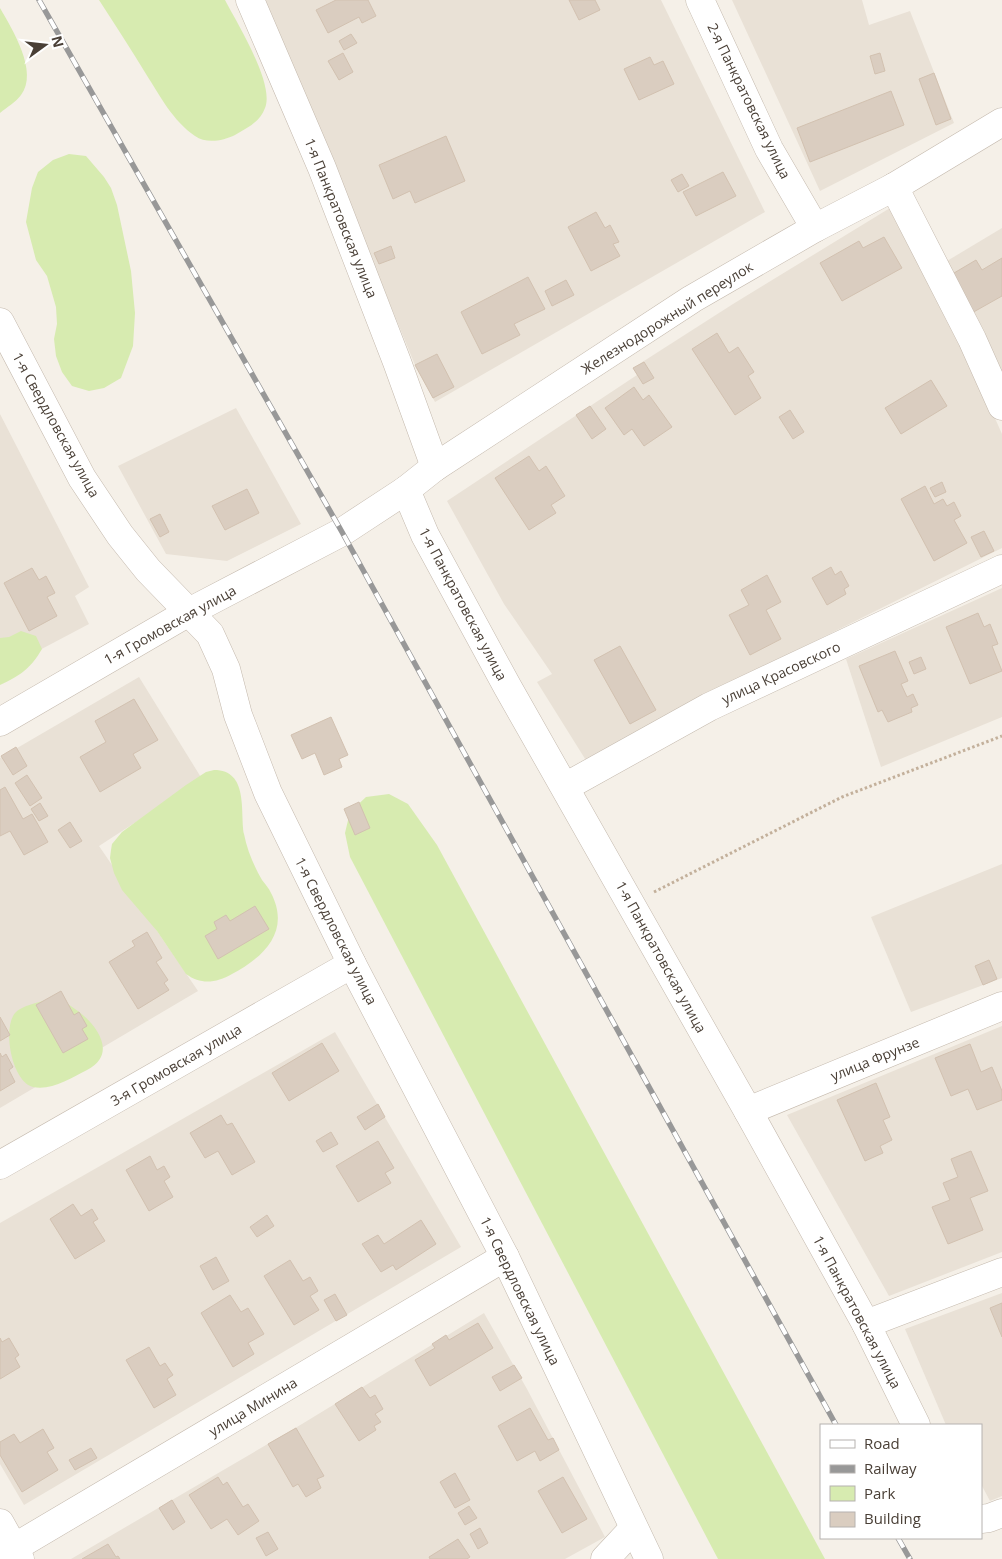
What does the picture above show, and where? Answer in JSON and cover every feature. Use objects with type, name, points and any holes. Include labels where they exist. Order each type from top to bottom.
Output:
[{"type":"street","name":"1-я Панкратовская улица","points":[[250,0],[322,168],[397,362],[435,467]]},
{"type":"street","name":"2-я Панкратовская улица","points":[[700,0],[770,149],[815,228]]},
{"type":"street","name":"Железнодорожный переулок","points":[[342,532],[406,490],[435,467],[692,299],[815,228],[894,187],[1002,122]]},
{"type":"street","points":[[894,187],[972,339],[1002,406]]},
{"type":"street","name":"1-я Свердловская улица","points":[[0,322],[82,478],[120,535],[148,570],[210,634],[226,669],[238,715],[268,793],[352,964],[505,1257],[633,1529],[649,1559]]},
{"type":"street","name":"1-я Панкратовская улица","points":[[406,490],[425,535],[507,686],[748,1111],[866,1324],[916,1424]]},
{"type":"street","name":"1-я Громовская улица","points":[[0,722],[189,612],[342,532]]},
{"type":"street","name":"улица Красовского","points":[[565,787],[709,707],[1002,569]]},
{"type":"street","name":"3-я Громовская улица","points":[[0,1166],[352,964]]},
{"type":"street","name":"улица Фрунзе","points":[[748,1111],[1002,1006]]},
{"type":"street","name":"улица Минина","points":[[11,1554],[505,1257]]},
{"type":"street","points":[[866,1324],[1002,1272]]},
{"type":"street","points":[[982,1519],[1002,1513]]},
{"type":"street","points":[[0,1523],[11,1554]]},
{"type":"street","points":[[605,1559],[633,1529]]},
{"type":"path","points":[[631,904],[842,797],[1002,736]]},
{"type":"shaded area","points":[[265,0],[661,0],[765,212],[435,402],[415,365]]},
{"type":"shaded area","points":[[732,0],[862,0],[869,25],[910,11],[954,123],[820,191]]},
{"type":"shaded area","points":[[890,208],[962,344],[1002,434],[1002,548],[733,682],[587,762],[537,682],[552,674],[504,604],[447,501],[637,375],[633,368]]},
{"type":"shaded area","points":[[1002,228],[1002,379],[942,264]]},
{"type":"shaded area","points":[[236,408],[301,524],[227,561],[166,554],[118,466]]},
{"type":"shaded area","points":[[0,414],[89,587],[75,596],[89,624],[0,671]]},
{"type":"shaded area","points":[[1002,588],[1002,717],[881,767],[846,659]]},
{"type":"shaded area","points":[[139,677],[202,779],[99,846],[198,991],[0,1108],[0,758]]},
{"type":"shaded area","points":[[1002,864],[1002,978],[911,1012],[871,917]]},
{"type":"shaded area","points":[[1002,1026],[1002,1252],[889,1296],[787,1115]]},
{"type":"shaded area","points":[[335,1032],[461,1247],[24,1505],[0,1464],[0,1223]]},
{"type":"shaded area","points":[[1002,1293],[1002,1496],[990,1501],[982,1486],[982,1424],[946,1424],[905,1329]]},
{"type":"shaded area","points":[[484,1313],[527,1389],[605,1537],[565,1559],[71,1559],[302,1424]]},
{"type":"green space","points":[[99,0],[225,0],[246,38],[260,69],[267,97],[263,113],[248,127],[225,139],[209,141],[195,136],[180,123],[168,108]]},
{"type":"green space","points":[[0,8],[22,51],[27,75],[26,86],[21,95],[0,113]]},
{"type":"green space","points":[[69,154],[86,156],[111,188],[117,205],[131,271],[135,313],[133,346],[121,378],[104,388],[89,391],[72,386],[62,372],[56,356],[54,339],[57,324],[56,307],[47,276],[36,260],[26,222],[32,188],[38,172],[53,160]]},
{"type":"green space","points":[[21,631],[36,636],[42,649],[24,671],[0,685],[0,638],[9,637]]},
{"type":"green space","points":[[214,770],[225,772],[233,777],[238,784],[241,794],[244,834],[247,846],[256,869],[271,893],[278,919],[276,931],[271,941],[254,960],[226,977],[214,981],[203,981],[186,974],[157,931],[122,890],[114,873],[110,858],[112,844],[122,832],[186,785],[206,772]]},
{"type":"green space","points":[[389,794],[408,804],[437,845],[825,1559],[718,1559],[350,857],[345,833],[350,812],[366,797]]},
{"type":"green space","points":[[46,1000],[65,1002],[83,1015],[96,1030],[103,1047],[102,1056],[97,1063],[87,1070],[68,1080],[40,1088],[26,1083],[20,1076],[11,1054],[9,1031],[15,1013],[25,1007]]},
{"type":"building","points":[[336,0],[368,0],[376,16],[362,23],[359,17],[328,33],[316,10]]},
{"type":"building","points":[[569,0],[595,0],[600,10],[579,20]]},
{"type":"building","points":[[351,34],[357,43],[344,50],[339,41]]},
{"type":"building","points":[[343,53],[353,72],[339,80],[328,61]]},
{"type":"building","points":[[880,53],[885,71],[875,74],[870,56]]},
{"type":"building","points":[[650,57],[654,65],[663,61],[674,84],[639,100],[624,69]]},
{"type":"building","points":[[934,73],[951,119],[936,125],[919,79]]},
{"type":"building","points":[[891,91],[904,125],[810,162],[797,128]]},
{"type":"building","points":[[446,136],[465,181],[415,203],[410,191],[393,199],[379,165]]},
{"type":"building","points":[[723,172],[736,196],[696,216],[683,192]]},
{"type":"building","points":[[682,174],[689,186],[678,192],[671,180]]},
{"type":"building","points":[[596,212],[605,228],[610,225],[619,242],[613,244],[620,256],[591,271],[568,227]]},
{"type":"building","points":[[884,237],[902,268],[842,301],[820,263],[859,241],[863,248]]},
{"type":"building","points":[[391,246],[395,258],[379,264],[374,253]]},
{"type":"building","points":[[1002,258],[1002,296],[970,314],[949,276],[976,260],[982,270]]},
{"type":"building","points":[[528,277],[545,309],[514,324],[520,335],[482,354],[461,312]]},
{"type":"building","points":[[566,280],[574,295],[552,306],[545,291]]},
{"type":"building","points":[[717,333],[729,353],[738,347],[754,372],[748,376],[761,398],[735,415],[692,349]]},
{"type":"building","points":[[437,354],[454,387],[433,398],[415,365]]},
{"type":"building","points":[[644,362],[654,378],[643,384],[633,368]]},
{"type":"building","points":[[931,380],[947,406],[901,434],[885,408]]},
{"type":"building","points":[[634,387],[643,400],[649,395],[672,427],[644,446],[632,429],[624,435],[605,408]]},
{"type":"building","points":[[590,406],[606,429],[592,439],[576,415]]},
{"type":"building","points":[[790,410],[804,432],[793,439],[779,417]]},
{"type":"building","points":[[529,456],[539,471],[546,466],[565,496],[551,505],[556,513],[529,530],[495,478]]},
{"type":"building","points":[[942,482],[946,492],[935,497],[930,488]]},
{"type":"building","points":[[925,486],[934,504],[943,499],[947,506],[954,502],[961,516],[954,520],[967,543],[934,561],[901,499]]},
{"type":"building","points":[[247,489],[259,513],[225,530],[212,506]]},
{"type":"building","points":[[160,514],[169,532],[160,537],[150,519]]},
{"type":"building","points":[[984,531],[994,551],[981,557],[971,537]]},
{"type":"building","points":[[831,567],[835,575],[841,571],[849,586],[844,589],[846,594],[827,605],[812,578]]},
{"type":"building","points":[[32,568],[39,580],[46,576],[55,593],[47,597],[57,616],[29,631],[4,583]]},
{"type":"building","points":[[767,575],[781,602],[766,610],[781,639],[750,655],[729,615],[749,605],[741,590]]},
{"type":"building","points":[[978,613],[984,627],[990,624],[998,644],[992,646],[1002,671],[970,684],[946,627]]},
{"type":"building","points":[[620,646],[656,710],[630,724],[594,660]]},
{"type":"building","points":[[895,651],[908,681],[901,684],[907,697],[913,694],[918,705],[911,708],[912,712],[888,722],[882,710],[878,712],[859,666]]},
{"type":"building","points":[[921,657],[926,669],[914,674],[909,662]]},
{"type":"building","points":[[134,699],[158,740],[133,754],[141,768],[100,792],[80,757],[106,742],[95,721]]},
{"type":"building","points":[[331,717],[348,755],[339,759],[342,767],[324,775],[315,753],[302,759],[291,735]]},
{"type":"building","points":[[16,747],[27,766],[13,775],[1,756]]},
{"type":"building","points":[[27,775],[42,798],[30,806],[15,783]]},
{"type":"building","points":[[5,787],[23,819],[32,814],[48,842],[24,855],[10,831],[0,836],[0,790]]},
{"type":"building","points":[[359,802],[370,828],[355,835],[344,809]]},
{"type":"building","points":[[40,803],[48,816],[39,821],[31,809]]},
{"type":"building","points":[[70,822],[82,841],[70,848],[58,830]]},
{"type":"building","points":[[255,906],[269,929],[218,959],[205,936],[217,929],[214,922],[226,915],[230,921]]},
{"type":"building","points":[[147,932],[162,958],[156,962],[168,980],[164,983],[169,990],[138,1009],[109,962],[135,946],[132,941]]},
{"type":"building","points":[[989,960],[997,979],[983,985],[975,966]]},
{"type":"building","points":[[61,991],[74,1015],[79,1012],[87,1026],[82,1029],[88,1039],[63,1053],[36,1005]]},
{"type":"building","points":[[0,1017],[10,1035],[0,1041]]},
{"type":"building","points":[[322,1043],[339,1071],[289,1101],[272,1073]]},
{"type":"building","points":[[970,1044],[981,1072],[992,1067],[1002,1091],[1002,1100],[977,1110],[968,1089],[951,1096],[935,1058]]},
{"type":"building","points":[[0,1053],[2,1057],[6,1054],[13,1067],[9,1070],[15,1082],[0,1091]]},
{"type":"building","points":[[876,1083],[890,1117],[883,1120],[892,1140],[880,1146],[883,1153],[865,1161],[837,1100]]},
{"type":"building","points":[[378,1104],[385,1117],[365,1130],[357,1117]]},
{"type":"building","points":[[221,1115],[227,1125],[232,1123],[255,1162],[232,1175],[218,1151],[205,1158],[190,1133]]},
{"type":"building","points":[[331,1132],[338,1144],[323,1152],[316,1141]]},
{"type":"building","points":[[378,1141],[394,1168],[385,1173],[391,1183],[358,1202],[336,1166]]},
{"type":"building","points":[[971,1151],[988,1191],[970,1198],[983,1230],[948,1244],[932,1207],[950,1200],[943,1183],[958,1177],[951,1159]]},
{"type":"building","points":[[150,1156],[157,1170],[164,1166],[170,1177],[164,1181],[173,1197],[149,1211],[126,1170]]},
{"type":"building","points":[[73,1204],[81,1216],[92,1209],[98,1219],[93,1222],[105,1241],[75,1259],[50,1219]]},
{"type":"building","points":[[267,1215],[274,1226],[257,1237],[250,1227]]},
{"type":"building","points":[[421,1220],[436,1244],[396,1270],[393,1265],[381,1272],[362,1244],[378,1235],[384,1244]]},
{"type":"building","points":[[216,1257],[229,1281],[213,1290],[200,1266]]},
{"type":"building","points":[[290,1260],[303,1281],[310,1277],[318,1291],[310,1296],[319,1310],[294,1325],[264,1276]]},
{"type":"building","points":[[335,1294],[347,1315],[336,1321],[324,1300]]},
{"type":"building","points":[[230,1295],[241,1312],[248,1308],[264,1334],[248,1343],[254,1354],[233,1367],[201,1313]]},
{"type":"building","points":[[1002,1303],[1002,1337],[990,1308]]},
{"type":"building","points":[[478,1323],[493,1348],[430,1386],[415,1360],[435,1348],[432,1344],[446,1335],[449,1340]]},
{"type":"building","points":[[0,1338],[2,1342],[9,1338],[19,1355],[15,1358],[20,1367],[0,1379]]},
{"type":"building","points":[[149,1347],[160,1366],[165,1363],[173,1375],[167,1379],[176,1395],[154,1408],[126,1360]]},
{"type":"building","points":[[514,1365],[522,1378],[500,1391],[492,1377]]},
{"type":"building","points":[[362,1387],[370,1398],[375,1395],[383,1409],[375,1414],[381,1422],[374,1426],[376,1430],[359,1441],[335,1404]]},
{"type":"building","points":[[530,1408],[548,1440],[553,1438],[559,1450],[540,1461],[535,1451],[517,1461],[498,1426]]},
{"type":"building","points":[[296,1428],[324,1476],[317,1479],[321,1488],[306,1497],[298,1484],[293,1487],[268,1444]]},
{"type":"building","points":[[43,1429],[54,1448],[47,1452],[58,1470],[22,1492],[0,1455],[0,1442],[14,1434],[20,1443]]},
{"type":"building","points":[[91,1448],[97,1458],[75,1470],[69,1460]]},
{"type":"building","points":[[455,1473],[470,1500],[455,1508],[440,1482]]},
{"type":"building","points":[[218,1477],[223,1485],[227,1482],[243,1507],[248,1504],[259,1521],[238,1535],[227,1519],[211,1529],[189,1495]]},
{"type":"building","points":[[563,1477],[587,1519],[562,1533],[538,1491]]},
{"type":"building","points":[[172,1500],[185,1522],[173,1530],[159,1508]]},
{"type":"building","points":[[469,1506],[477,1518],[465,1525],[458,1513]]},
{"type":"building","points":[[480,1528],[488,1543],[478,1549],[470,1534]]},
{"type":"building","points":[[268,1532],[278,1549],[266,1556],[256,1538]]},
{"type":"building","points":[[458,1539],[470,1557],[467,1559],[430,1559],[429,1557]]},
{"type":"building","points":[[108,1544],[116,1557],[118,1556],[120,1559],[82,1559]]},
{"type":"railway","points":[[39,0],[342,532],[835,1424]]},
{"type":"railway","points":[[899,1539],[910,1559]]}]
